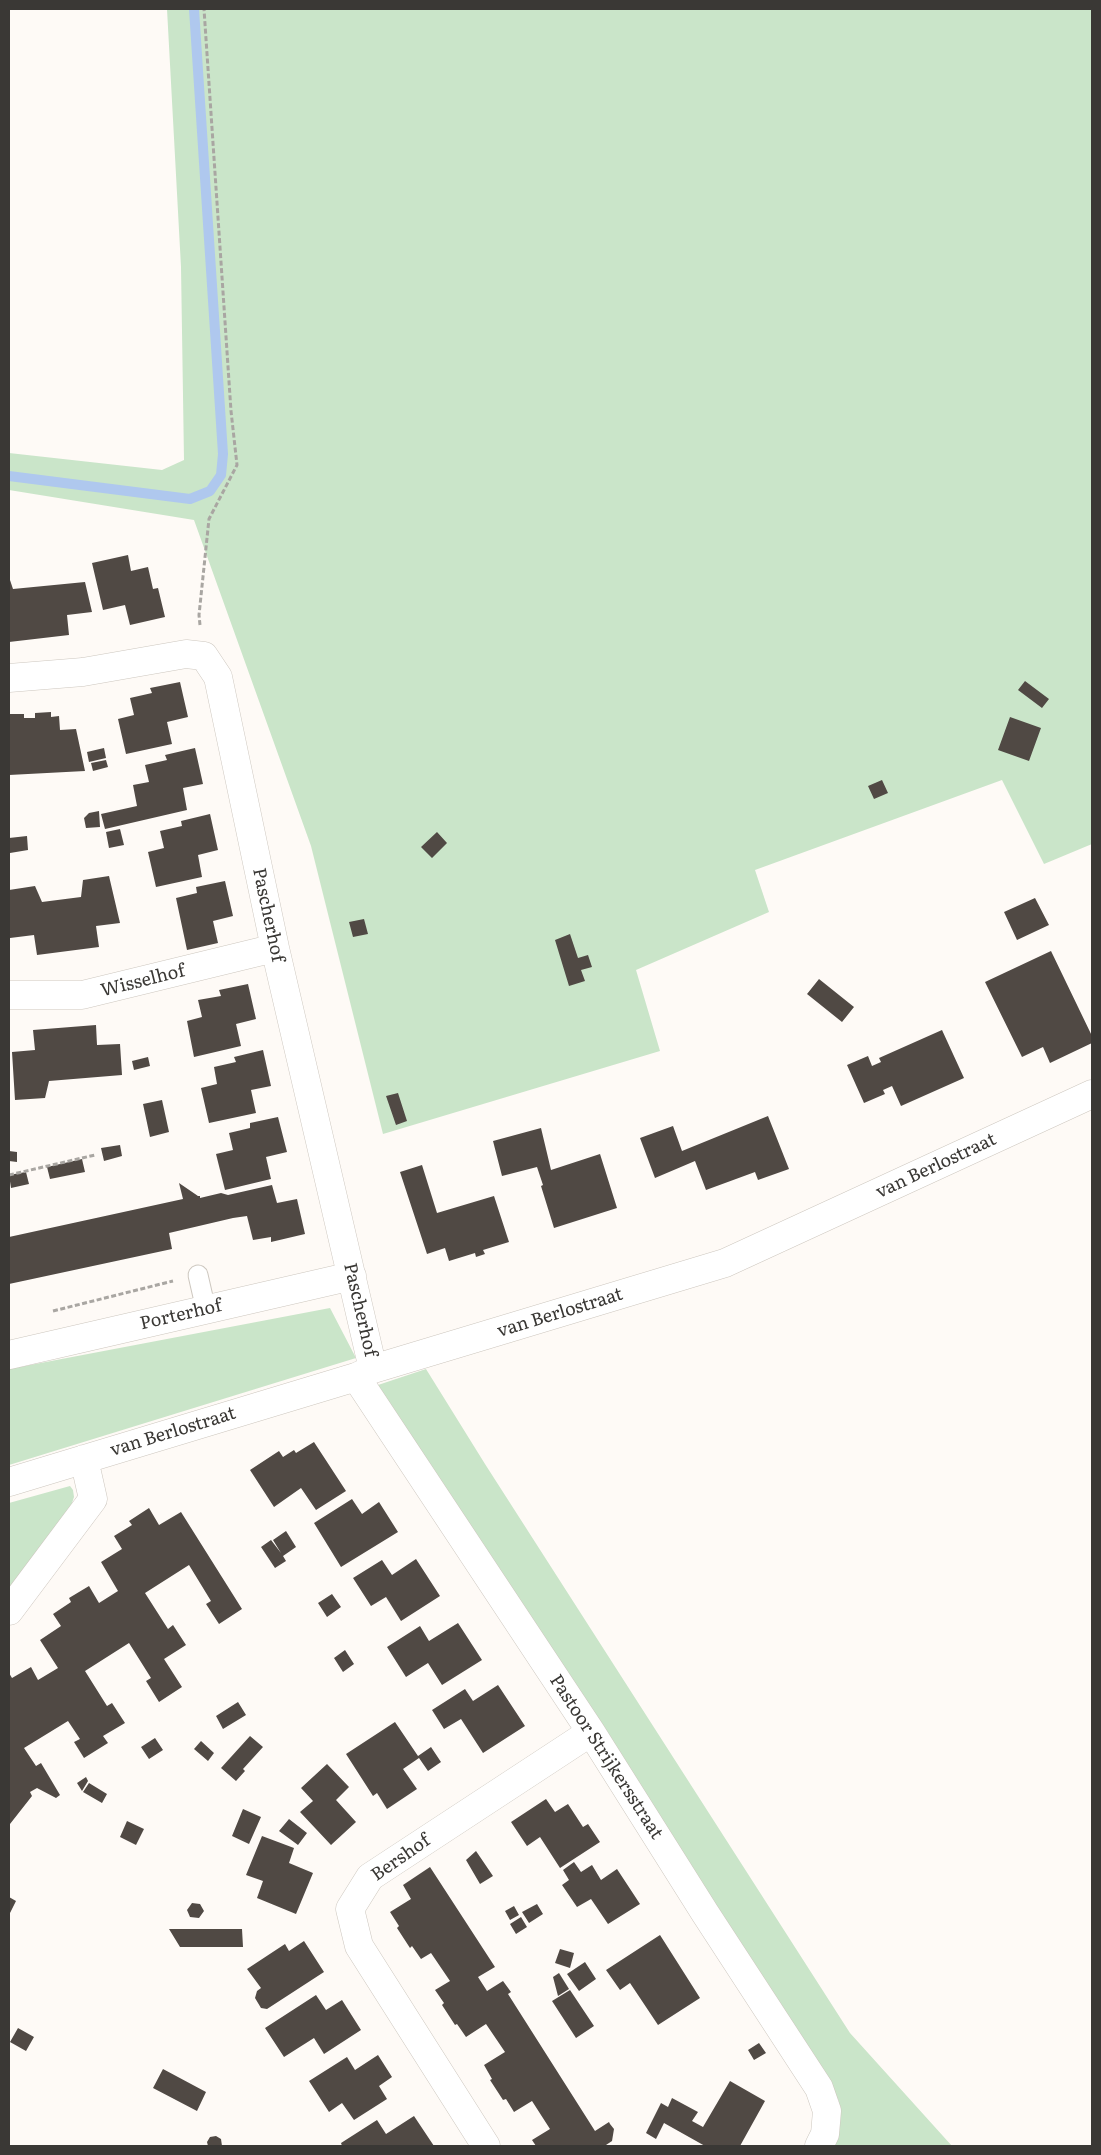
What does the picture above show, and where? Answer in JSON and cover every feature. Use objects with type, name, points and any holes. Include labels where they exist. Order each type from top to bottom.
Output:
[{"type":"street","points":[[9,678],[83,672],[186,654],[204,656]]},
{"type":"street","name":"Pascherhof","points":[[204,656],[218,677],[275,948],[352,1276],[364,1373]]},
{"type":"street","name":"Wisselhof","points":[[9,995],[82,995],[275,948]]},
{"type":"street","name":"van Berlostraat","points":[[9,1482],[725,1263],[1092,1094]]},
{"type":"street","name":"Porterhof","points":[[9,1355],[352,1276]]},
{"type":"street","name":"Pastoor Strijkersstraat","points":[[364,1373],[705,1913],[819,2088],[827,2111],[826,2134],[819,2146]]},
{"type":"street","points":[[9,1611],[93,1499],[84,1459]]},
{"type":"street","name":"Bershof","points":[[486,2146],[359,1946],[350,1909],[370,1877],[592,1732]]},
{"type":"lane","points":[[198,1275],[206,1310]]},
{"type":"path","points":[[204,9],[231,411],[237,465],[209,519],[199,615],[204,656]]},
{"type":"path","points":[[9,1174],[95,1154]]},
{"type":"path","name":"Porterhof","points":[[45,1313],[198,1275]]},
{"type":"green space","points":[[167,9],[1092,9],[1092,844],[1044,864],[1002,780],[755,870],[769,912],[636,970],[660,1051],[383,1134],[311,846],[194,520],[9,490],[9,453],[162,470],[184,460],[181,267]]},
{"type":"green space","points":[[330,1308],[356,1358],[9,1465],[9,1369]]},
{"type":"green space","points":[[426,1369],[850,2033],[952,2146],[830,2146],[839,2113],[839,2101],[375,1386]]},
{"type":"green space","points":[[70,1486],[74,1497],[70,1509],[9,1589],[9,1503]]},
{"type":"building","points":[[128,555],[131,571],[148,567],[153,589],[158,588],[165,617],[130,625],[125,605],[103,610],[92,563]]},
{"type":"building","points":[[9,577],[13,589],[85,582],[92,612],[67,615],[69,635],[9,642]]},
{"type":"building","points":[[1025,681],[1049,699],[1042,708],[1018,690]]},
{"type":"building","points":[[180,682],[188,717],[167,722],[172,744],[126,754],[118,719],[134,715],[130,698],[152,693],[150,688]]},
{"type":"building","points":[[51,712],[51,717],[59,716],[60,730],[76,729],[85,771],[9,775],[9,714],[24,714],[24,718],[35,718],[35,713]]},
{"type":"building","points":[[1010,717],[1041,728],[1029,761],[998,750]]},
{"type":"building","points":[[104,748],[106,758],[89,762],[87,752]]},
{"type":"building","points":[[195,748],[203,784],[183,788],[187,810],[105,829],[101,814],[137,806],[133,785],[149,782],[145,765],[167,760],[165,755]]},
{"type":"building","points":[[106,760],[108,767],[93,771],[91,763]]},
{"type":"building","points":[[882,780],[888,793],[874,799],[868,786]]},
{"type":"building","points":[[99,811],[100,827],[86,828],[84,818],[89,813]]},
{"type":"building","points":[[210,814],[218,850],[198,855],[202,877],[156,887],[148,852],[164,848],[160,831],[182,826],[181,821]]},
{"type":"building","points":[[120,829],[124,845],[109,848],[106,832]]},
{"type":"building","points":[[437,832],[447,843],[432,858],[421,847]]},
{"type":"building","points":[[27,836],[28,850],[10,853],[9,838]]},
{"type":"building","points":[[109,876],[120,923],[96,926],[99,947],[37,955],[34,935],[10,938],[9,890],[35,886],[42,902],[81,897],[83,880]]},
{"type":"building","points":[[225,881],[233,916],[213,921],[218,943],[187,950],[176,898],[197,893],[196,887]]},
{"type":"building","points":[[1035,898],[1049,925],[1017,940],[1004,912]]},
{"type":"building","points":[[364,919],[368,934],[353,937],[349,922]]},
{"type":"building","points":[[570,934],[578,958],[588,955],[592,967],[581,970],[585,981],[569,986],[555,940]]},
{"type":"building","points":[[1051,951],[1092,1036],[1092,1043],[1050,1063],[1043,1047],[1022,1057],[985,982]]},
{"type":"building","points":[[819,979],[854,1007],[842,1022],[807,994]]},
{"type":"building","points":[[248,984],[256,1019],[236,1024],[241,1046],[194,1057],[187,1021],[202,1017],[198,1000],[221,996],[219,990]]},
{"type":"building","points":[[96,1025],[97,1045],[120,1044],[122,1075],[49,1081],[45,1098],[15,1100],[12,1052],[35,1050],[33,1030]]},
{"type":"building","points":[[942,1030],[964,1078],[901,1106],[892,1086],[883,1090],[885,1094],[864,1103],[847,1065],[868,1056],[872,1066],[881,1062],[879,1058]]},
{"type":"building","points":[[263,1050],[271,1086],[251,1090],[256,1113],[209,1123],[201,1088],[217,1084],[214,1067],[236,1062],[234,1057]]},
{"type":"building","points":[[148,1057],[150,1066],[134,1070],[132,1061]]},
{"type":"building","points":[[398,1093],[407,1121],[396,1125],[386,1096]]},
{"type":"building","points":[[162,1100],[169,1132],[150,1137],[143,1104]]},
{"type":"building","points":[[768,1116],[789,1169],[758,1180],[755,1172],[706,1190],[695,1161],[655,1178],[640,1138],[673,1126],[682,1151]]},
{"type":"building","points":[[278,1117],[287,1152],[266,1157],[271,1179],[225,1190],[216,1154],[233,1150],[229,1133],[250,1128],[250,1123]]},
{"type":"building","points":[[541,1128],[551,1170],[600,1154],[617,1208],[554,1228],[537,1167],[502,1176],[493,1141]]},
{"type":"building","points":[[120,1145],[122,1156],[104,1161],[101,1148]]},
{"type":"building","points":[[9,1151],[17,1152],[17,1162],[9,1161]]},
{"type":"building","points":[[82,1159],[85,1172],[50,1179],[47,1167]]},
{"type":"building","points":[[422,1165],[437,1213],[494,1196],[509,1242],[483,1250],[485,1254],[476,1257],[475,1253],[449,1261],[445,1248],[427,1254],[400,1172]]},
{"type":"building","points":[[26,1172],[29,1184],[11,1188],[9,1175]]},
{"type":"building","points":[[179,1183],[200,1196],[200,1198],[221,1193],[228,1195],[272,1185],[277,1203],[297,1199],[305,1234],[271,1242],[271,1237],[253,1240],[247,1216],[233,1218],[169,1233],[172,1249],[9,1284],[9,1237],[183,1199]]},
{"type":"building","points":[[314,1442],[346,1491],[316,1510],[301,1488],[274,1507],[250,1470],[279,1451],[283,1457],[294,1450],[296,1453]]},
{"type":"building","points":[[352,1499],[362,1514],[379,1502],[398,1532],[341,1567],[314,1523]]},
{"type":"building","points":[[149,1508],[159,1525],[181,1512],[242,1609],[219,1624],[206,1604],[211,1601],[189,1565],[145,1593],[168,1629],[173,1625],[186,1645],[164,1659],[182,1687],[159,1702],[146,1681],[151,1678],[129,1643],[85,1671],[107,1706],[112,1703],[125,1723],[103,1736],[108,1743],[84,1758],[74,1742],[80,1739],[68,1721],[24,1748],[36,1766],[41,1763],[60,1795],[56,1798],[37,1788],[30,1792],[32,1796],[10,1824],[9,1673],[12,1678],[31,1667],[38,1680],[58,1668],[40,1640],[61,1626],[53,1614],[71,1602],[69,1598],[89,1586],[99,1603],[118,1591],[101,1562],[122,1549],[114,1536],[132,1525],[129,1521]]},
{"type":"building","points":[[286,1531],[296,1547],[283,1556],[286,1561],[275,1568],[261,1547],[271,1540],[281,1553],[273,1540]]},
{"type":"building","points":[[416,1559],[440,1596],[401,1621],[386,1597],[371,1606],[353,1578],[382,1560],[392,1575]]},
{"type":"building","points":[[332,1594],[341,1607],[327,1617],[318,1603]]},
{"type":"building","points":[[458,1623],[482,1660],[442,1685],[428,1663],[406,1677],[387,1647],[420,1626],[429,1641]]},
{"type":"building","points":[[345,1650],[354,1664],[343,1672],[334,1658]]},
{"type":"building","points":[[498,1685],[525,1726],[483,1753],[461,1719],[444,1729],[432,1710],[465,1689],[473,1701]]},
{"type":"building","points":[[238,1702],[246,1715],[223,1729],[216,1716]]},
{"type":"building","points":[[395,1722],[418,1756],[431,1747],[441,1762],[428,1771],[419,1758],[403,1769],[417,1789],[387,1809],[377,1793],[373,1796],[346,1754]]},
{"type":"building","points":[[250,1736],[263,1747],[243,1769],[245,1771],[236,1781],[221,1768]]},
{"type":"building","points":[[155,1738],[163,1750],[149,1759],[141,1747]]},
{"type":"building","points":[[201,1741],[214,1753],[208,1761],[194,1749]]},
{"type":"building","points":[[327,1764],[349,1787],[336,1800],[356,1822],[331,1845],[300,1812],[313,1801],[301,1788]]},
{"type":"building","points":[[86,1777],[88,1781],[82,1791],[77,1783]]},
{"type":"building","points":[[89,1783],[107,1794],[102,1803],[83,1792]]},
{"type":"building","points":[[546,1799],[555,1812],[568,1804],[583,1827],[588,1824],[600,1842],[560,1868],[540,1837],[527,1846],[511,1822]]},
{"type":"building","points":[[243,1809],[261,1817],[249,1844],[232,1836]]},
{"type":"building","points":[[289,1819],[307,1833],[298,1845],[279,1831]]},
{"type":"building","points":[[127,1821],[144,1829],[136,1845],[120,1837]]},
{"type":"building","points":[[262,1836],[294,1848],[289,1863],[313,1873],[296,1914],[257,1898],[263,1881],[246,1875]]},
{"type":"building","points":[[476,1851],[493,1876],[480,1884],[466,1860]]},
{"type":"building","points":[[574,1862],[581,1872],[592,1865],[601,1880],[617,1869],[640,1904],[608,1924],[591,1899],[577,1907],[562,1885],[569,1880],[563,1870]]},
{"type":"building","points":[[430,1867],[495,1967],[478,1977],[487,1991],[503,1981],[511,1992],[508,1994],[595,2131],[609,2122],[614,2129],[612,2141],[607,2146],[536,2146],[532,2140],[550,2129],[532,2101],[514,2112],[506,2099],[503,2100],[490,2080],[492,2079],[484,2065],[505,2052],[486,2024],[466,2037],[457,2024],[455,2025],[442,2005],[444,2003],[435,1990],[450,1981],[431,1953],[421,1959],[412,1946],[410,1948],[397,1928],[399,1926],[390,1912],[411,1899],[403,1885]]},
{"type":"building","points":[[9,1897],[16,1901],[9,1915]]},
{"type":"building","points":[[192,1903],[200,1904],[204,1911],[199,1918],[190,1917],[187,1910]]},
{"type":"building","points":[[537,1904],[543,1914],[529,1923],[522,1912]]},
{"type":"building","points":[[514,1906],[519,1915],[510,1920],[505,1911]]},
{"type":"building","points":[[521,1917],[527,1927],[516,1934],[510,1924]]},
{"type":"building","points":[[169,1929],[242,1929],[243,1947],[180,1947]]},
{"type":"building","points":[[660,1935],[700,1998],[658,2025],[630,1983],[620,1990],[606,1970]]},
{"type":"building","points":[[304,1941],[324,1972],[267,2009],[261,2008],[255,1998],[257,1991],[261,1988],[247,1969],[285,1944],[289,1951]]},
{"type":"building","points":[[560,1949],[574,1953],[570,1968],[555,1963]]},
{"type":"building","points":[[585,1962],[596,1979],[579,1991],[567,1974]]},
{"type":"building","points":[[559,1973],[569,1989],[558,1996],[553,1977]]},
{"type":"building","points":[[570,1990],[594,2026],[576,2038],[552,2001]]},
{"type":"building","points":[[316,1995],[326,2010],[342,2000],[361,2030],[324,2054],[314,2038],[284,2057],[265,2028]]},
{"type":"building","points":[[18,2028],[34,2037],[26,2051],[10,2042]]},
{"type":"building","points":[[759,2043],[766,2053],[754,2060],[748,2050]]},
{"type":"building","points":[[378,2055],[392,2077],[379,2086],[387,2099],[354,2120],[342,2103],[329,2112],[309,2081],[347,2057],[355,2070]]},
{"type":"building","points":[[163,2069],[206,2092],[197,2111],[153,2088]]},
{"type":"building","points":[[730,2081],[765,2101],[740,2146],[705,2146],[664,2123],[656,2139],[646,2133],[661,2103],[668,2107],[672,2098],[698,2112],[692,2121],[703,2127]]},
{"type":"building","points":[[414,2116],[434,2146],[342,2146],[341,2143],[377,2120],[386,2134]]},
{"type":"building","points":[[216,2136],[221,2139],[222,2146],[208,2146],[207,2142],[210,2137]]},
{"type":"waterway","points":[[9,476],[190,499],[210,491],[221,475],[223,454],[194,9]]}]
